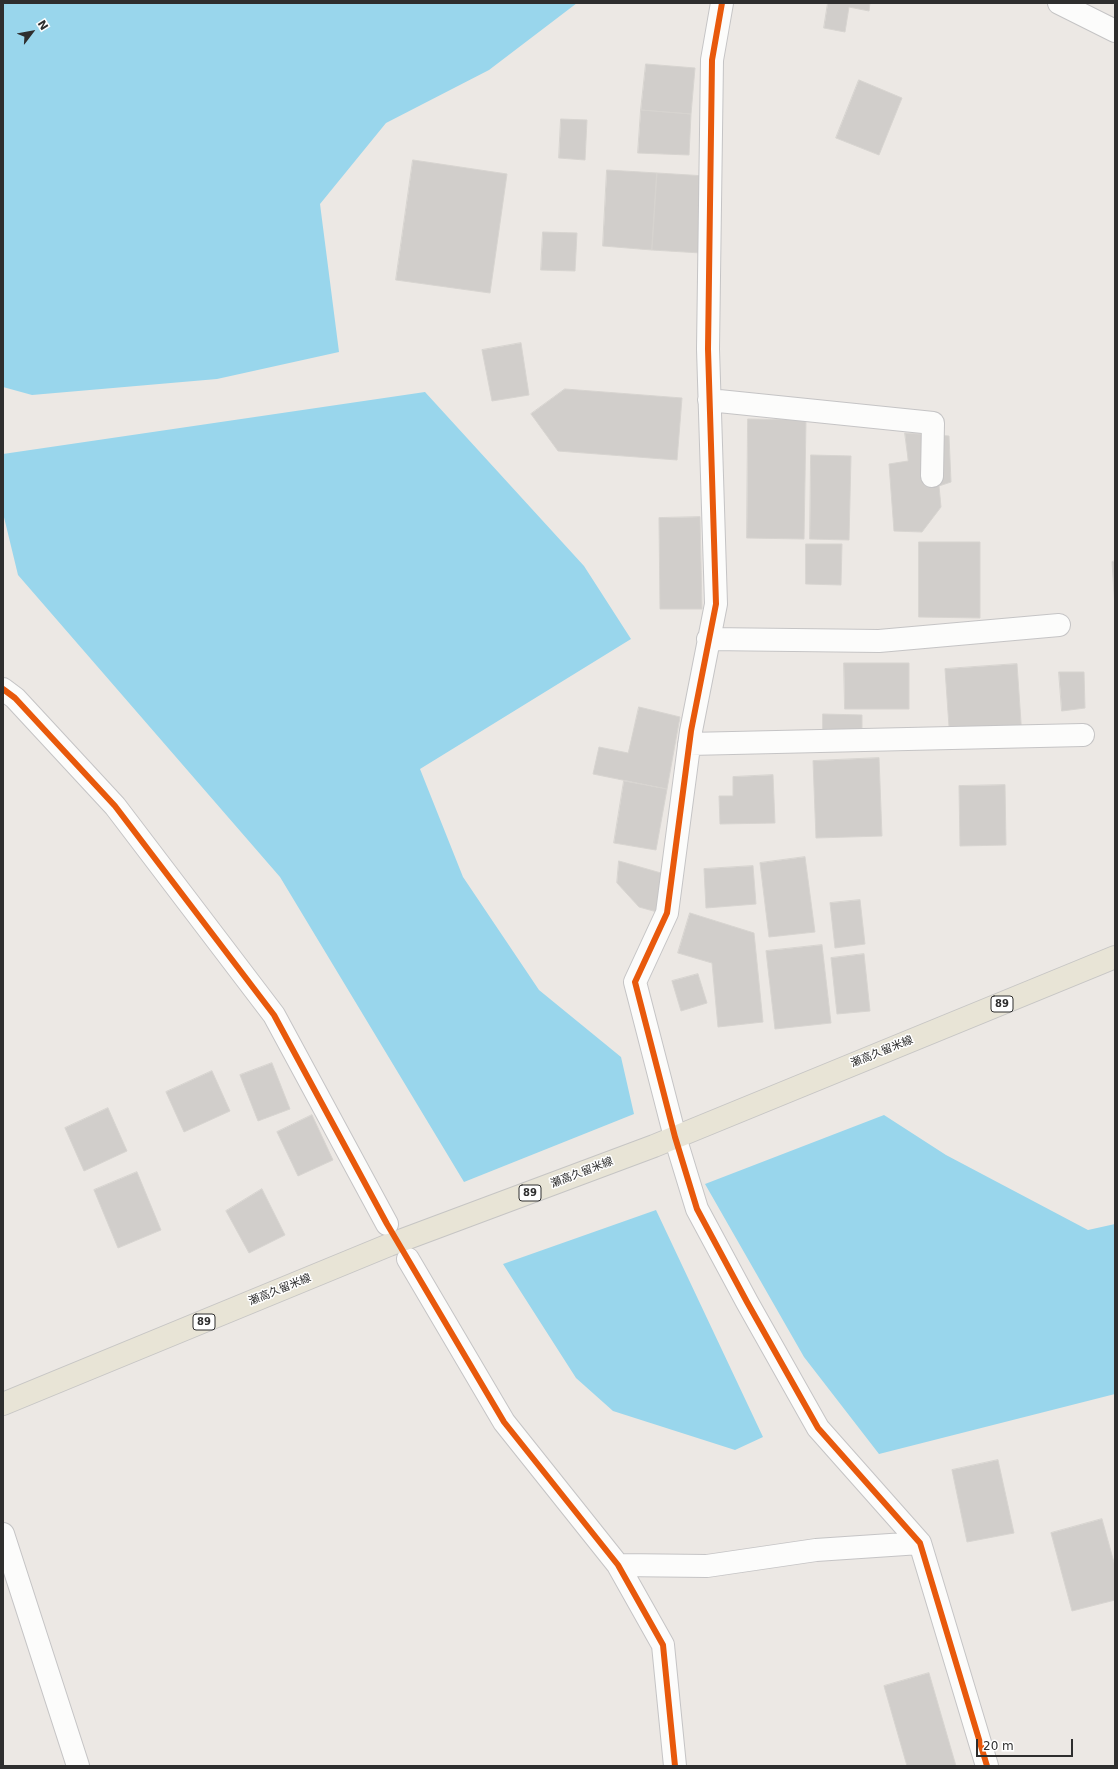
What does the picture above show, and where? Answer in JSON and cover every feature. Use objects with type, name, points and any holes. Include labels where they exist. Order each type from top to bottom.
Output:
[{"type":"main road","name":"瀬高久留米線","points":[[3,1404],[406,1250],[675,1137],[1115,957]]},
{"type":"street","points":[[722,3],[712,60],[708,349],[716,604],[708,639],[689,744],[667,913],[635,982],[675,1137],[697,1209],[746,1302],[818,1428],[920,1543],[987,1766]]},
{"type":"street","points":[[1059,3],[1115,31]]},
{"type":"street","points":[[709,400],[933,423],[932,476]]},
{"type":"street","points":[[708,639],[879,640],[1059,625]]},
{"type":"street","points":[[3,689],[15,698],[115,806],[274,1015],[387,1224]]},
{"type":"street","points":[[689,744],[1083,735]]},
{"type":"street","points":[[406,1250],[504,1422],[618,1565],[663,1645],[675,1766]]},
{"type":"street","points":[[3,1534],[78,1766]]},
{"type":"street","points":[[618,1565],[707,1566],[816,1550],[920,1543]]},
{"type":"water","points":[[3,3],[577,3],[489,70],[386,123],[320,204],[339,352],[217,379],[32,395],[3,387]]},
{"type":"water","points":[[425,392],[584,566],[631,639],[420,769],[463,877],[539,990],[621,1057],[634,1114],[464,1182],[280,877],[18,575],[3,513],[3,454]]},
{"type":"water","points":[[884,1115],[946,1155],[1088,1230],[1115,1224],[1115,1394],[879,1454],[804,1357],[705,1184]]},
{"type":"water","points":[[656,1210],[763,1437],[735,1450],[613,1411],[576,1378],[503,1264]]},
{"type":"building","points":[[828,3],[870,3],[869,11],[849,7],[845,32],[824,28]]},
{"type":"building","points":[[646,64],[695,68],[691,114],[641,110]]},
{"type":"building","points":[[859,80],[902,98],[879,155],[836,138]]},
{"type":"building","points":[[641,110],[691,114],[689,155],[638,153]]},
{"type":"building","points":[[561,119],[587,120],[585,160],[559,158]]},
{"type":"building","points":[[413,160],[507,174],[490,293],[396,280]]},
{"type":"building","points":[[607,170],[657,173],[652,250],[603,246]]},
{"type":"building","points":[[657,173],[706,176],[701,253],[652,250]]},
{"type":"building","points":[[543,232],[577,233],[575,271],[541,270]]},
{"type":"building","points":[[521,343],[529,395],[492,401],[482,350]]},
{"type":"building","points":[[565,389],[682,398],[677,460],[558,451],[531,414]]},
{"type":"building","points":[[748,419],[806,420],[804,539],[747,538]]},
{"type":"building","points":[[905,433],[949,436],[951,482],[939,486],[941,507],[922,532],[894,531],[889,464],[908,461]]},
{"type":"building","points":[[811,455],[851,456],[849,540],[810,539]]},
{"type":"building","points":[[700,517],[702,609],[660,609],[659,518]]},
{"type":"building","points":[[919,542],[980,542],[980,618],[919,617]]},
{"type":"building","points":[[806,544],[842,544],[841,585],[806,584]]},
{"type":"building","points":[[1115,561],[1115,608],[1112,562]]},
{"type":"building","points":[[844,663],[909,663],[909,709],[845,709]]},
{"type":"building","points":[[1017,664],[1022,737],[950,741],[945,669]]},
{"type":"building","points":[[1059,672],[1084,672],[1085,708],[1062,711]]},
{"type":"building","points":[[639,707],[680,717],[667,789],[593,774],[599,747],[628,753]]},
{"type":"building","points":[[823,714],[862,715],[862,739],[823,739]]},
{"type":"building","points":[[879,758],[882,836],[816,838],[813,761]]},
{"type":"building","points":[[773,775],[775,823],[720,824],[719,796],[733,796],[733,777]]},
{"type":"building","points":[[624,781],[667,789],[656,850],[614,843]]},
{"type":"building","points":[[1005,785],[1006,845],[960,846],[959,786]]},
{"type":"building","points":[[805,857],[815,932],[769,937],[760,863]]},
{"type":"building","points":[[619,861],[661,873],[657,912],[639,907],[617,883]]},
{"type":"building","points":[[753,866],[756,904],[706,908],[704,869]]},
{"type":"building","points":[[860,900],[865,944],[835,948],[830,903]]},
{"type":"building","points":[[690,913],[754,933],[763,1022],[718,1027],[712,963],[678,953]]},
{"type":"building","points":[[822,945],[831,1023],[775,1029],[766,951]]},
{"type":"building","points":[[864,954],[870,1011],[837,1014],[831,958]]},
{"type":"building","points":[[698,974],[707,1003],[681,1011],[672,981]]},
{"type":"building","points":[[272,1063],[290,1109],[258,1121],[240,1075]]},
{"type":"building","points":[[212,1071],[230,1111],[184,1132],[166,1092]]},
{"type":"building","points":[[108,1108],[127,1151],[84,1171],[65,1128]]},
{"type":"building","points":[[312,1115],[333,1160],[298,1176],[277,1132]]},
{"type":"building","points":[[137,1172],[161,1230],[118,1248],[94,1190]]},
{"type":"building","points":[[262,1189],[285,1235],[249,1253],[226,1211]]},
{"type":"building","points":[[998,1460],[1014,1533],[967,1542],[952,1470]]},
{"type":"building","points":[[1102,1519],[1115,1566],[1115,1600],[1072,1611],[1051,1533]]},
{"type":"building","points":[[929,1673],[956,1766],[907,1766],[884,1686]]},
{"type":"cycle path","points":[[722,3],[712,60],[708,349],[716,604],[691,731],[667,913],[635,982],[675,1137],[697,1209],[747,1302],[818,1428],[920,1543],[987,1766]]},
{"type":"cycle path","points":[[3,689],[15,698],[115,806],[274,1015],[387,1224],[504,1422],[618,1565],[663,1645],[675,1766]]}]
